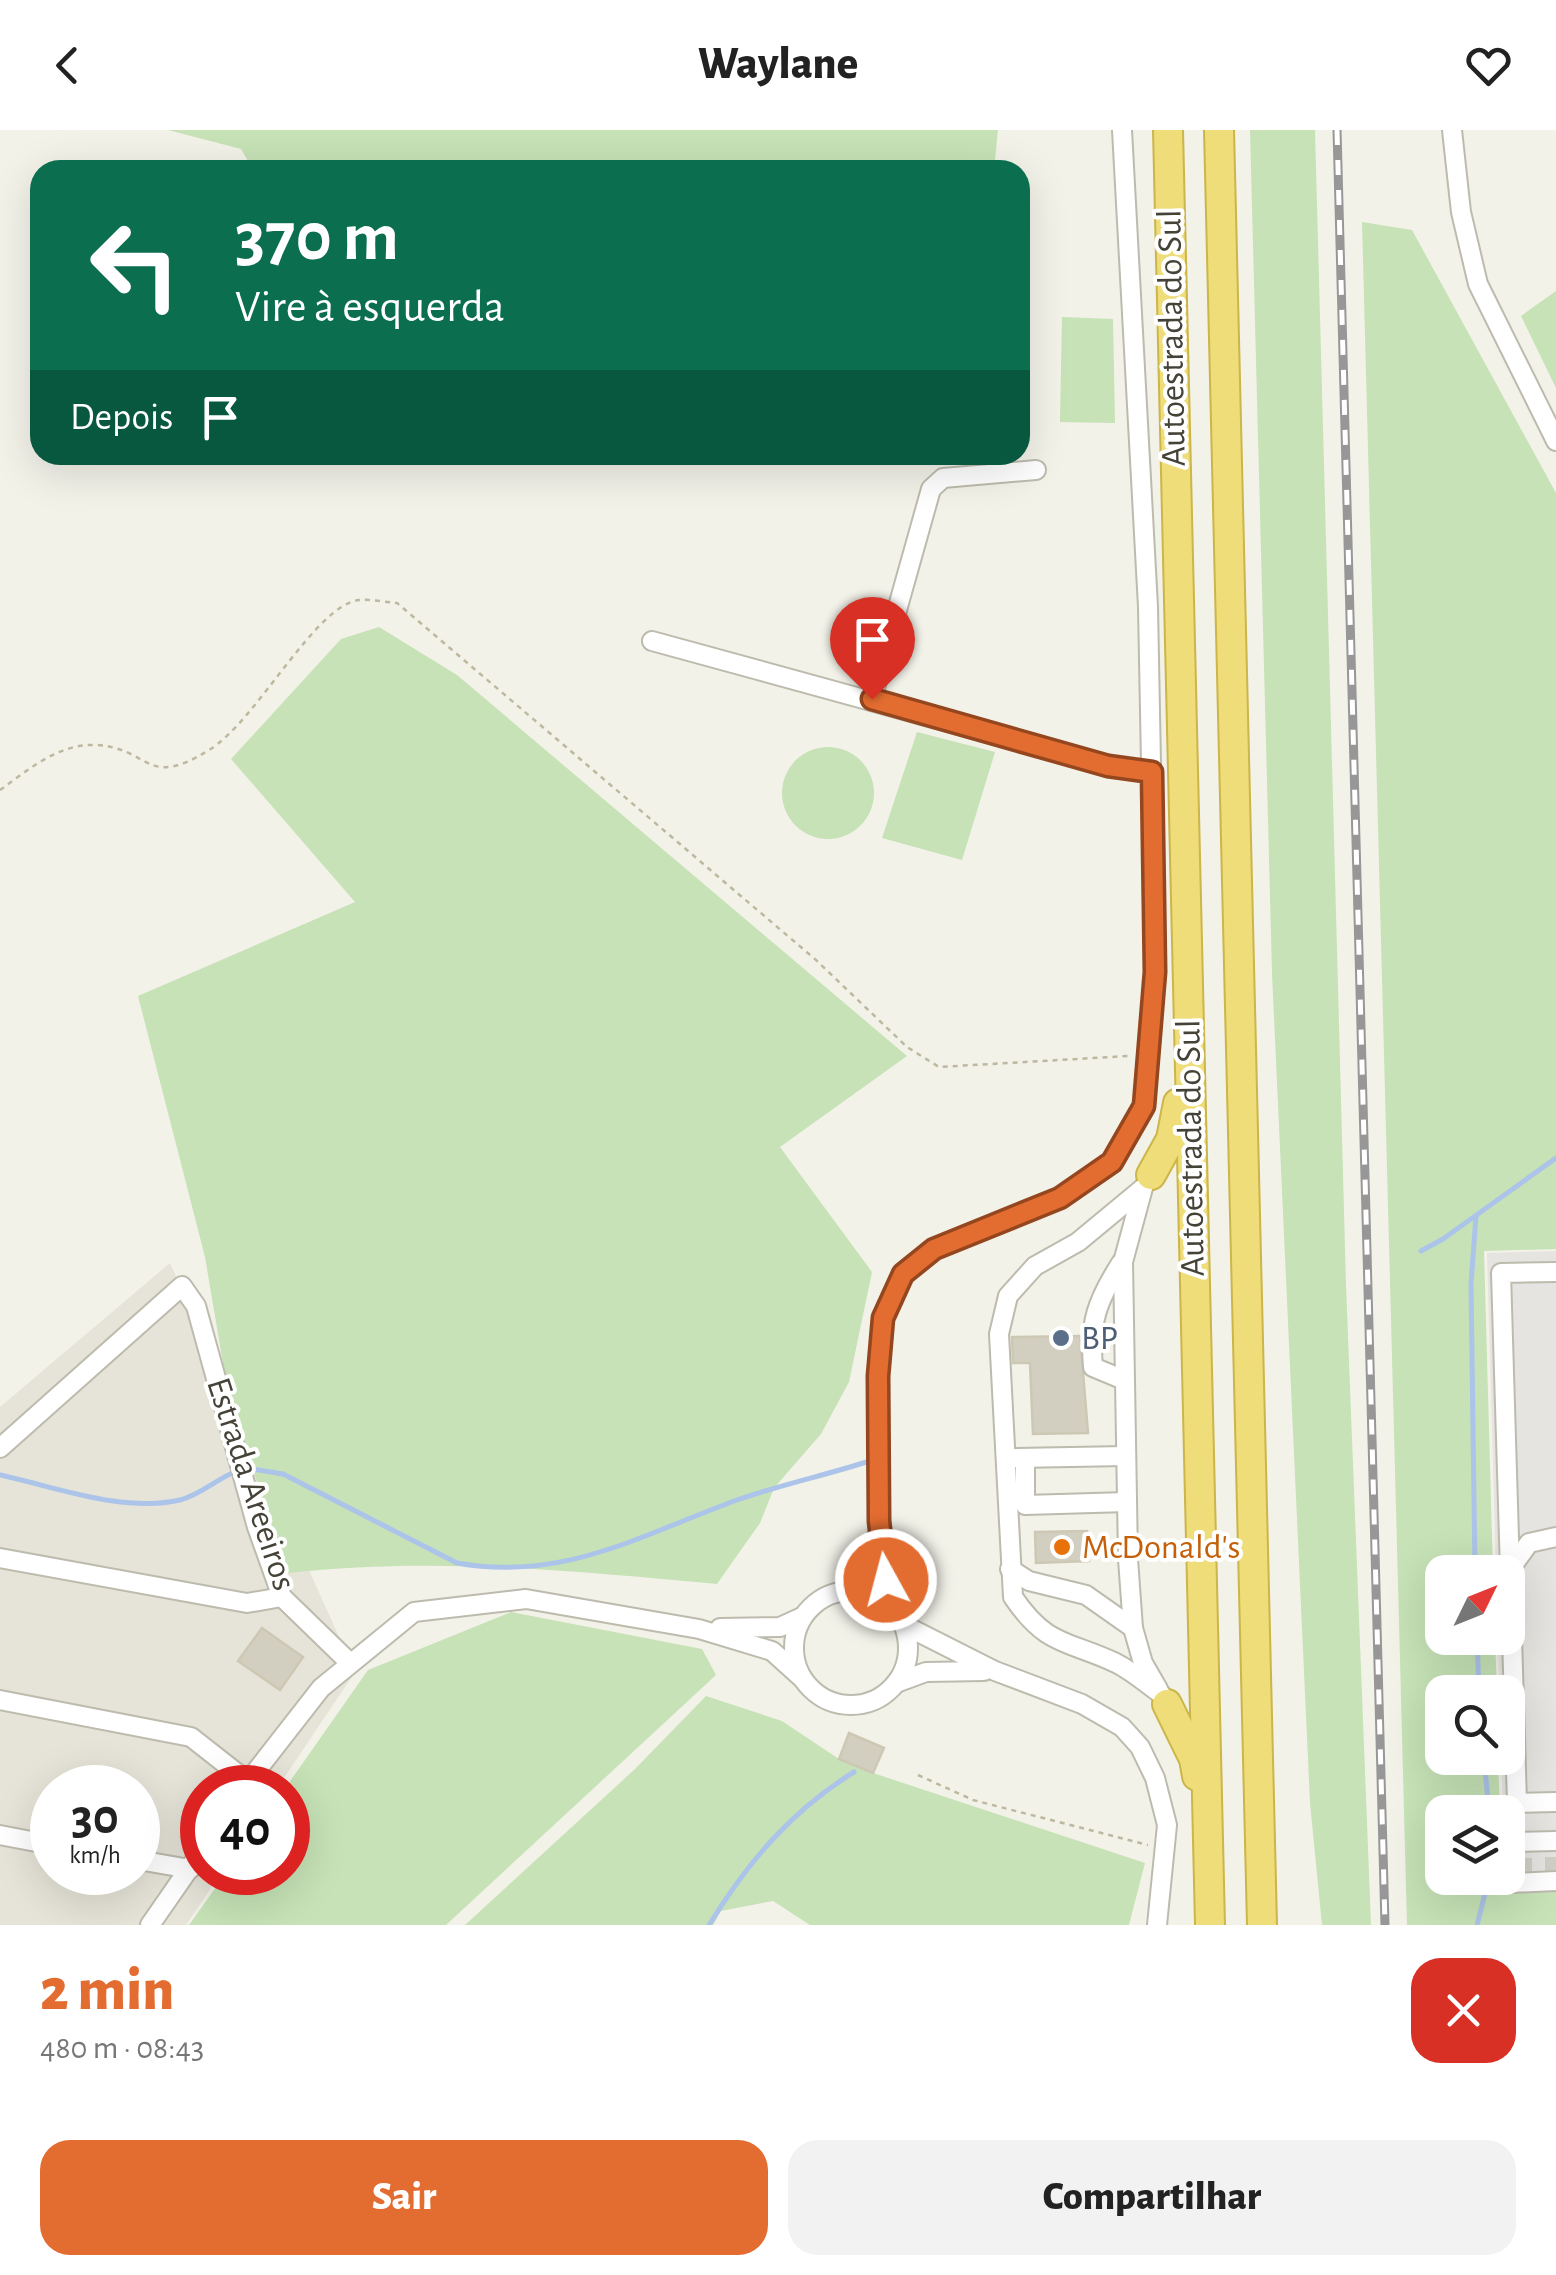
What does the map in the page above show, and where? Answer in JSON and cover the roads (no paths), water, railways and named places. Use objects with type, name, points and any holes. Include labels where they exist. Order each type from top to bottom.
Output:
[{"type":"highway","name":"Autoestrada do Sul","points":[[1168,130],[1210,1925]]},
{"type":"highway","name":"Autoestrada do Sul","points":[[1220,130],[1262,1925]]},
{"type":"highway","points":[[1147,1182],[1171,1138],[1188,1017]]},
{"type":"highway","points":[[1164,1699],[1194,1760],[1208,1838]]},
{"type":"street","points":[[896,1684],[908,1649],[904,1626],[893,1609],[879,1521],[878,1376],[883,1318],[903,1274],[934,1249],[1060,1198],[1112,1162],[1144,1106],[1155,972],[1152,772],[1148,608],[1122,130]]},
{"type":"street","points":[[1452,130],[1460,212],[1478,284],[1556,440]]},
{"type":"street","points":[[872,699],[931,489],[943,478],[1036,470]]},
{"type":"street","points":[[652,641],[1108,766],[1152,772]]},
{"type":"street","points":[[1124,1380],[1093,1367],[1091,1352],[1097,1302],[1124,1258],[1147,1182]]},
{"type":"street","points":[[1147,1182],[1078,1242],[1035,1266],[1008,1296],[999,1334],[1013,1598],[1030,1622],[1050,1638],[1118,1664],[1164,1699]]},
{"type":"street","points":[[1124,1258],[1127,1502],[1134,1628],[1143,1664],[1164,1699]]},
{"type":"street","points":[[1509,1555],[1501,1273],[1556,1272]]},
{"type":"street","name":"Estrada Areeiros","points":[[0,1448],[182,1286],[196,1306],[257,1527],[282,1597],[350,1663]]},
{"type":"street","points":[[1004,1458],[1126,1456]]},
{"type":"street","points":[[1025,1458],[1024,1505],[1127,1502]]},
{"type":"street","points":[[849,1592],[868,1566],[879,1521]]},
{"type":"street","points":[[1519,1555],[1539,1539],[1556,1537]]},
{"type":"street","points":[[0,1558],[247,1603],[282,1597]]},
{"type":"street","points":[[1010,1568],[1029,1580],[1086,1595],[1134,1628]]},
{"type":"street","points":[[802,1678],[794,1658],[794,1638],[802,1617],[816,1602],[836,1592],[849,1592],[871,1595],[893,1609]]},
{"type":"street","points":[[260,1765],[321,1688],[414,1612],[526,1599],[699,1628],[772,1651],[827,1700],[853,1705],[872,1701],[896,1684],[926,1672],[994,1671]]},
{"type":"street","points":[[699,1628],[780,1627],[802,1617]]},
{"type":"street","points":[[904,1626],[994,1671],[1082,1704],[1122,1726],[1140,1746],[1155,1778],[1167,1825],[1156,1925]]},
{"type":"street","points":[[1512,1655],[1516,1803],[1547,1802]]},
{"type":"street","points":[[0,1700],[191,1737],[223,1765]]},
{"type":"street","points":[[0,1835],[30,1840]]},
{"type":"street","points":[[150,1925],[180,1884]]},
{"type":"waterway","points":[[1421,1251],[1556,1158]]},
{"type":"waterway","points":[[1475,1555],[1471,1284],[1476,1216]]},
{"type":"waterway","points":[[247,1468],[283,1474],[457,1563],[496,1567],[532,1566],[601,1552],[737,1500],[870,1461]]},
{"type":"waterway","points":[[0,1475],[90,1497],[158,1503],[187,1498],[237,1471]]},
{"type":"waterway","points":[[1478,1655],[1478,1675]]},
{"type":"waterway","points":[[709,1925],[772,1840],[810,1804],[854,1772]]},
{"type":"waterway","points":[[1486,1775],[1487,1795]]},
{"type":"waterway","points":[[1477,1925],[1485,1895]]},
{"type":"tunnel","points":[[1554,1857],[1554,1873]]},
{"type":"railway","points":[[1337,130],[1385,1925]]},
{"type":"place","name":"BP","points":[[1061,1338]]},
{"type":"place","name":"McDonald's","points":[[1062,1547]]}]
